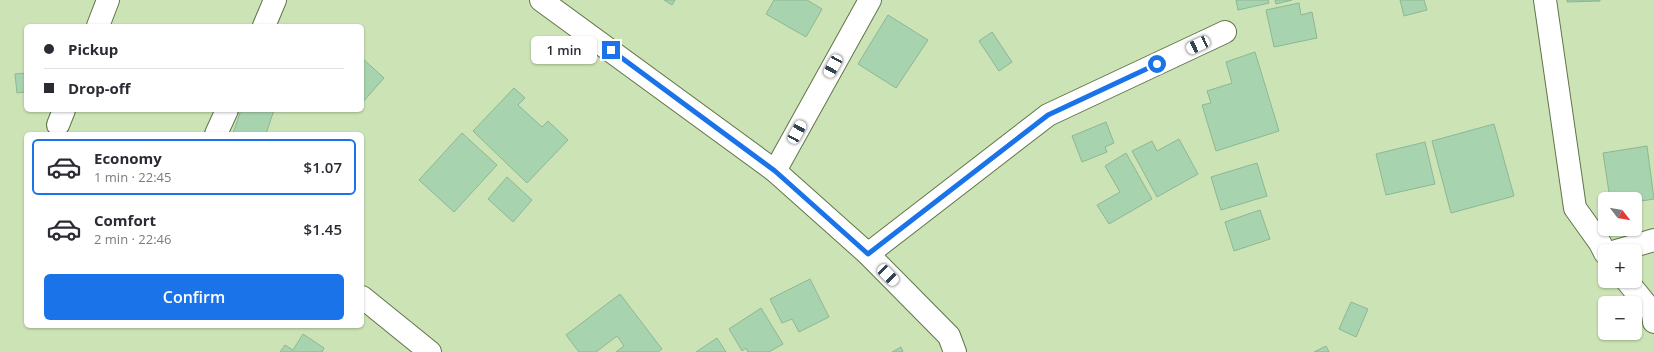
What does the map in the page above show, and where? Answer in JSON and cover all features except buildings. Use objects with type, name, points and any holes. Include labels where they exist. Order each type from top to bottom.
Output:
[{"type":"street","points":[[99,24],[108,0]]},
{"type":"street","points":[[265,24],[275,0]]},
{"type":"street","points":[[542,0],[775,171],[868,254],[949,336],[956,352]]},
{"type":"street","points":[[775,171],[870,0]]},
{"type":"street","points":[[1545,0],[1575,208],[1600,244]]},
{"type":"street","points":[[868,254],[1048,115],[1225,32]]},
{"type":"street","points":[[217,132],[226,112]]},
{"type":"street","points":[[1640,244],[1654,240]]},
{"type":"street","points":[[1633,288],[1653,313],[1654,322]]},
{"type":"street","points":[[364,299],[430,352]]},
{"type":"route","points":[[611,50],[775,171],[868,254],[1048,115],[1157,64]]}]
